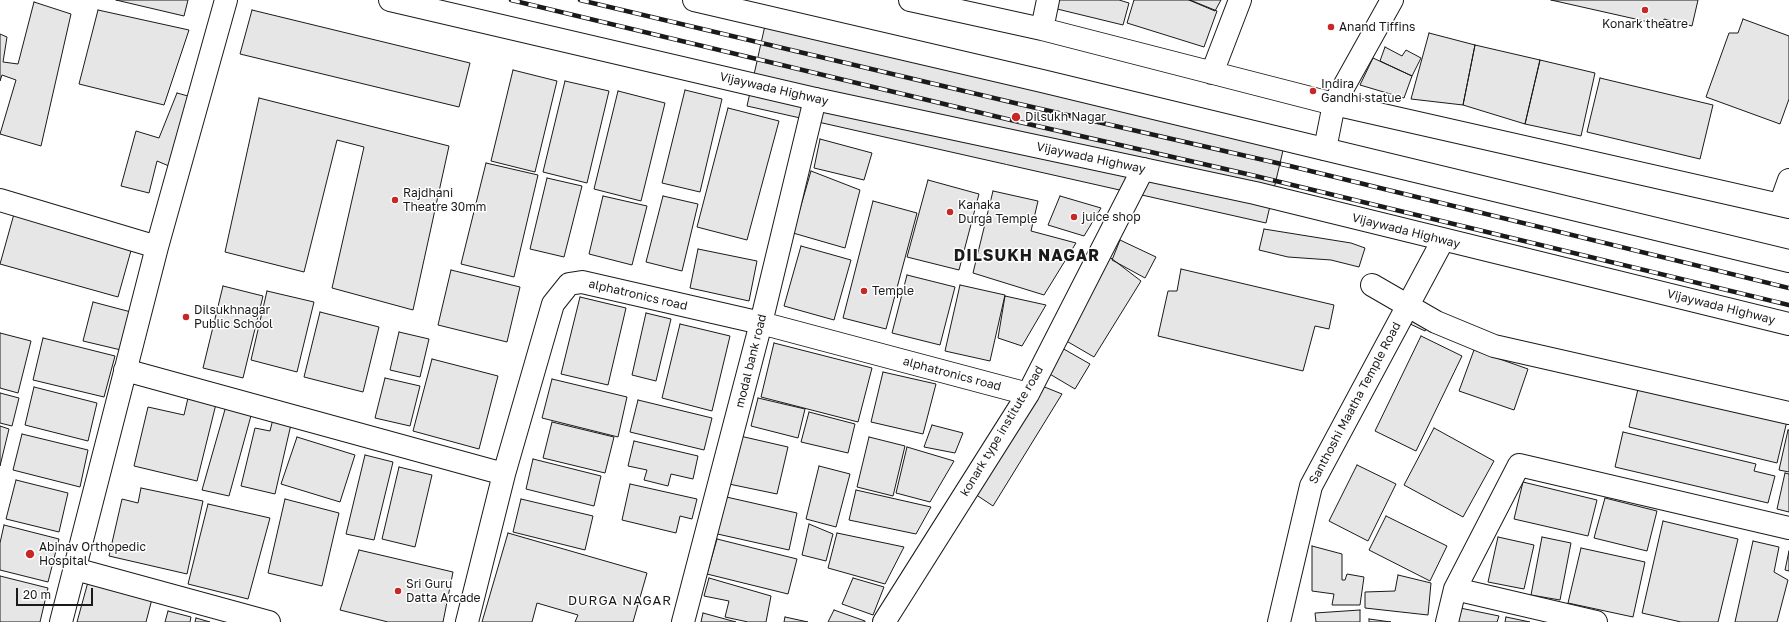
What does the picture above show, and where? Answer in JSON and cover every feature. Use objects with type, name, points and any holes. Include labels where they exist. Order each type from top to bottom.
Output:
[{"type":"main road","points":[[61,622],[157,247],[226,0]]},
{"type":"main road","name":"Vijaywada Highway","points":[[390,0],[815,99],[1255,193],[1789,324]]},
{"type":"main road","points":[[694,0],[1325,149],[1789,261]]},
{"type":"main road","points":[[910,0],[1042,29],[1334,104],[1784,206],[1789,180]]},
{"type":"main road","points":[[1042,29],[1048,0]]},
{"type":"main road","points":[[1212,73],[1240,0]]},
{"type":"main road","points":[[1325,149],[1334,104],[1392,0]]},
{"type":"main road","name":"modal bank road","points":[[683,622],[761,323],[815,99]]},
{"type":"main road","name":"konark type institute road","points":[[884,622],[1028,394],[1142,169]]},
{"type":"main road","points":[[0,200],[157,247]]},
{"type":"main road","name":"Santhoshi Maatha Temple Road","points":[[1279,622],[1310,486],[1443,240]]},
{"type":"main road","name":"alphatronics road","points":[[467,622],[504,474],[553,304],[569,284],[582,282],[761,323],[1028,394]]},
{"type":"main road","points":[[1372,285],[1436,322],[1494,346],[1789,413]]},
{"type":"main road","points":[[125,370],[504,474]]},
{"type":"main road","points":[[1447,622],[1455,589],[1519,465],[1789,528]]},
{"type":"main road","points":[[75,569],[256,621]]},
{"type":"main road","points":[[1455,589],[1596,622]]},
{"type":"building","points":[[116,0],[188,0],[184,16]]},
{"type":"building","points":[[1055,0],[1119,0],[1129,3],[1123,25],[1053,8]]},
{"type":"building","points":[[1134,0],[1190,0],[1217,11],[1204,47],[1127,23]]},
{"type":"building","points":[[1189,0],[1221,0],[1215,11]]},
{"type":"building","name":"Konark theatre","points":[[1551,0],[1698,0],[1692,26],[1664,19],[1662,25]]},
{"type":"building","points":[[34,2],[71,14],[41,146],[0,134],[16,80],[2,75],[0,81],[0,34],[7,37],[3,62],[18,64]]},
{"type":"building","points":[[98,10],[189,30],[164,105],[79,84]]},
{"type":"building","points":[[252,10],[470,63],[459,107],[240,54]]},
{"type":"building","name":"Dilsukh Nagar","points":[[768,12],[1288,129],[1266,223],[747,106]]},
{"type":"building","points":[[1743,19],[1789,36],[1789,99],[1780,124],[1706,97],[1729,33],[1738,33]]},
{"type":"building","points":[[1429,33],[1475,45],[1463,105],[1411,99]]},
{"type":"building","points":[[1475,45],[1540,60],[1525,124],[1463,105]]},
{"type":"building","points":[[1385,47],[1402,56],[1406,50],[1421,58],[1412,76],[1380,61]]},
{"type":"building","points":[[1373,58],[1412,76],[1404,98],[1360,85]]},
{"type":"building","points":[[1540,60],[1595,73],[1581,136],[1525,124]]},
{"type":"building","points":[[513,70],[557,81],[535,172],[491,161]]},
{"type":"building","points":[[1600,78],[1713,105],[1700,159],[1587,132]]},
{"type":"building","points":[[565,81],[609,91],[587,183],[543,172]]},
{"type":"building","points":[[685,90],[722,99],[700,192],[662,183]]},
{"type":"building","points":[[618,91],[665,103],[641,201],[594,189]]},
{"type":"building","points":[[177,93],[188,96],[169,166],[157,161],[149,193],[121,186],[136,131],[159,138]]},
{"type":"building","name":"Rajdhani Theatre 30mm","points":[[259,98],[449,146],[413,310],[332,288],[364,147],[337,140],[304,272],[225,252]]},
{"type":"building","points":[[728,108],[779,121],[747,240],[697,227]]},
{"type":"building","points":[[820,139],[872,153],[864,180],[814,168]]},
{"type":"building","points":[[486,163],[538,175],[514,277],[461,264]]},
{"type":"building","points":[[811,171],[860,190],[845,248],[793,233]]},
{"type":"building","points":[[547,178],[582,186],[564,257],[530,249]]},
{"type":"building","points":[[928,180],[979,194],[959,270],[907,257]]},
{"type":"building","points":[[993,191],[1038,201],[1031,231],[1076,243],[1044,295],[973,273]]},
{"type":"building","points":[[603,196],[647,206],[632,265],[589,254]]},
{"type":"building","points":[[663,196],[698,204],[682,271],[646,262]]},
{"type":"building","name":"juice shop","points":[[1060,196],[1101,208],[1084,236],[1048,225]]},
{"type":"building","points":[[873,201],[917,213],[886,329],[843,318]]},
{"type":"building","points":[[14,214],[132,247],[118,297],[0,264]]},
{"type":"building","points":[[1264,229],[1351,243],[1365,248],[1359,267],[1331,260],[1288,257],[1259,250]]},
{"type":"building","points":[[1120,240],[1156,257],[1145,278],[1112,260]]},
{"type":"building","points":[[801,246],[851,260],[834,320],[784,306]]},
{"type":"building","points":[[698,249],[757,261],[749,301],[690,288]]},
{"type":"building","points":[[1107,255],[1141,281],[1094,357],[1063,339]]},
{"type":"building","points":[[1181,269],[1334,305],[1329,329],[1315,326],[1303,371],[1158,336],[1168,291],[1177,291]]},
{"type":"building","points":[[451,270],[520,287],[507,342],[438,325]]},
{"type":"building","points":[[907,275],[955,287],[940,345],[892,333]]},
{"type":"building","points":[[960,285],[1005,295],[990,361],[945,351]]},
{"type":"building","points":[[223,286],[263,296],[243,378],[203,368]]},
{"type":"building","points":[[267,291],[314,302],[297,372],[251,360]]},
{"type":"building","points":[[1005,296],[1046,305],[1022,346],[998,338]]},
{"type":"building","points":[[580,297],[626,308],[608,385],[561,374]]},
{"type":"building","points":[[93,302],[131,312],[121,350],[83,341]]},
{"type":"building","points":[[320,312],[379,327],[363,392],[304,377]]},
{"type":"building","points":[[646,313],[671,319],[656,381],[632,375]]},
{"type":"building","points":[[1410,313],[1429,323],[1425,331],[1406,322]]},
{"type":"building","points":[[680,324],[730,336],[712,411],[662,398]]},
{"type":"building","points":[[399,332],[429,339],[420,377],[390,370]]},
{"type":"building","points":[[0,333],[31,341],[18,393],[0,388]]},
{"type":"building","points":[[1421,336],[1462,356],[1416,451],[1375,431]]},
{"type":"building","points":[[43,338],[115,356],[104,397],[33,380]]},
{"type":"building","points":[[774,343],[872,368],[858,422],[761,397]]},
{"type":"building","points":[[1062,348],[1090,364],[1075,389],[1048,373]]},
{"type":"building","points":[[1474,350],[1528,369],[1514,410],[1459,391]]},
{"type":"building","points":[[432,359],[498,376],[479,449],[413,431]]},
{"type":"building","points":[[883,372],[936,384],[923,434],[871,422]]},
{"type":"building","points":[[385,378],[420,386],[410,426],[375,418]]},
{"type":"building","points":[[552,379],[627,397],[618,437],[542,418]]},
{"type":"building","points":[[1037,384],[1062,394],[993,506],[972,492]]},
{"type":"building","points":[[1639,385],[1787,421],[1777,463],[1629,427]]},
{"type":"building","points":[[34,387],[97,403],[88,441],[25,425]]},
{"type":"building","points":[[0,393],[19,398],[12,426],[0,423]]},
{"type":"building","points":[[188,398],[216,404],[197,481],[134,466],[148,407],[184,415]]},
{"type":"building","points":[[758,398],[805,409],[798,438],[751,426]]},
{"type":"building","points":[[638,400],[712,418],[704,450],[630,432]]},
{"type":"building","points":[[226,406],[252,412],[229,496],[202,490]]},
{"type":"building","points":[[809,412],[855,424],[848,453],[801,442]]},
{"type":"building","points":[[274,415],[292,420],[275,494],[241,486],[255,428],[270,431]]},
{"type":"building","points":[[552,422],[614,437],[605,473],[543,458]]},
{"type":"building","points":[[932,425],[963,433],[955,453],[924,447]]},
{"type":"building","points":[[0,426],[9,429],[0,466]]},
{"type":"building","points":[[1434,428],[1494,461],[1463,517],[1404,485]]},
{"type":"building","points":[[1789,430],[1789,472],[1779,470]]},
{"type":"building","points":[[1623,432],[1756,464],[1754,471],[1775,476],[1768,503],[1615,467]]},
{"type":"building","points":[[22,434],[88,450],[80,487],[13,470]]},
{"type":"building","points":[[740,436],[788,447],[777,494],[729,484]]},
{"type":"building","points":[[297,437],[355,455],[340,502],[281,484]]},
{"type":"building","points":[[869,437],[905,446],[893,496],[857,487]]},
{"type":"building","points":[[634,441],[698,456],[693,479],[671,474],[668,486],[644,480],[647,470],[628,466]]},
{"type":"building","points":[[907,447],[954,461],[930,502],[896,493]]},
{"type":"building","points":[[365,455],[393,462],[374,540],[346,534]]},
{"type":"building","points":[[533,459],[601,476],[594,506],[526,489]]},
{"type":"building","points":[[1357,465],[1396,484],[1368,541],[1329,521]]},
{"type":"building","points":[[819,466],[850,474],[836,527],[806,519]]},
{"type":"building","points":[[399,467],[432,475],[415,547],[382,539]]},
{"type":"building","points":[[1785,473],[1789,474],[1789,512],[1777,509]]},
{"type":"building","points":[[16,480],[68,493],[59,532],[6,519]]},
{"type":"building","points":[[1523,482],[1597,500],[1588,536],[1514,519]]},
{"type":"building","points":[[630,484],[697,499],[692,519],[680,516],[676,533],[622,520]]},
{"type":"building","points":[[141,488],[203,501],[187,574],[109,556],[122,499],[138,503]]},
{"type":"building","points":[[856,490],[931,507],[916,534],[849,520]]},
{"type":"building","points":[[722,496],[797,513],[789,550],[713,533]]},
{"type":"building","points":[[1605,498],[1657,511],[1647,551],[1594,538]]},
{"type":"building","points":[[285,499],[339,513],[322,586],[268,573]]},
{"type":"building","points":[[521,499],[593,516],[585,550],[513,532]]},
{"type":"building","points":[[208,504],[270,518],[248,599],[188,584]]},
{"type":"building","points":[[1386,516],[1447,546],[1430,581],[1369,550]]},
{"type":"building","points":[[1663,521],[1738,539],[1718,622],[1681,622],[1642,613]]},
{"type":"building","points":[[809,524],[833,534],[826,561],[802,555]]},
{"type":"building","points":[[4,525],[59,539],[48,582],[0,570],[0,543]]},
{"type":"building","points":[[508,533],[647,573],[633,622],[575,622],[578,615],[537,603],[532,622],[482,622]]},
{"type":"building","points":[[837,533],[904,547],[885,584],[828,568]]},
{"type":"building","points":[[1498,537],[1534,545],[1524,589],[1488,582]]},
{"type":"building","points":[[1542,537],[1571,543],[1560,600],[1531,595]]},
{"type":"building","points":[[717,539],[797,559],[788,594],[707,574]]},
{"type":"building","points":[[1753,541],[1779,547],[1774,572],[1788,580],[1777,622],[1735,622]]},
{"type":"building","points":[[1312,546],[1342,554],[1342,580],[1345,580],[1347,574],[1364,577],[1360,605],[1332,605],[1334,594],[1312,591]]},
{"type":"building","points":[[1581,548],[1645,562],[1633,617],[1568,603]]},
{"type":"building","name":"Sri Guru Datta Arcade","points":[[359,550],[453,572],[443,622],[388,622],[340,610]]},
{"type":"building","points":[[1789,551],[1789,571],[1785,570]]},
{"type":"building","points":[[1398,575],[1431,583],[1428,615],[1365,608],[1365,592],[1395,591]]},
{"type":"building","points":[[0,576],[48,588],[40,622],[0,622]]},
{"type":"building","points":[[709,578],[771,596],[766,622],[748,622],[725,617],[729,601],[704,596]]},
{"type":"building","points":[[853,578],[884,587],[873,615],[842,604]]},
{"type":"building","points":[[88,582],[152,599],[146,622],[77,622]]},
{"type":"building","points":[[1460,608],[1499,616],[1497,622],[1457,622]]},
{"type":"building","points":[[834,610],[865,621],[865,622],[828,622]]},
{"type":"building","points":[[1360,610],[1360,622],[1316,622],[1315,613]]},
{"type":"building","points":[[168,611],[191,617],[190,622],[165,622]]},
{"type":"building","points":[[703,613],[736,622],[701,622]]},
{"type":"building","points":[[785,617],[808,622],[784,622]]},
{"type":"building","points":[[1506,617],[1530,622],[1505,622]]},
{"type":"building","points":[[196,618],[210,622],[195,622]]},
{"type":"building","points":[[1369,619],[1391,622],[1369,622]]},
{"type":"railway","points":[[511,0],[1015,121],[1247,174],[1789,305]]},
{"type":"railway","points":[[580,0],[1019,104],[1290,166],[1789,288]]},
{"type":"place","name":"Konark theatre","points":[[1645,10]]},
{"type":"place","name":"Anand Tiffins","points":[[1331,27]]},
{"type":"place","name":"Indira Gandhi statue","points":[[1313,91]]},
{"type":"place","name":"Dilsukh Nagar","points":[[1016,117]]},
{"type":"place","name":"Rajdhani Theatre 30mm","points":[[395,200]]},
{"type":"place","name":"Kanaka Durga Temple","points":[[950,212]]},
{"type":"place","name":"juice shop","points":[[1074,217]]},
{"type":"place","name":"Temple","points":[[864,291]]},
{"type":"place","name":"Dilsukhnagar Public School","points":[[186,317]]},
{"type":"place","name":"Abinav Orthopedic Hospital","points":[[30,554]]},
{"type":"place","name":"Sri Guru Datta Arcade","points":[[398,591]]},
{"type":"district","name":"DILSUKH NAGAR","points":[[1027,256]]},
{"type":"district","name":"DURGA NAGAR","points":[[620,601]]}]
